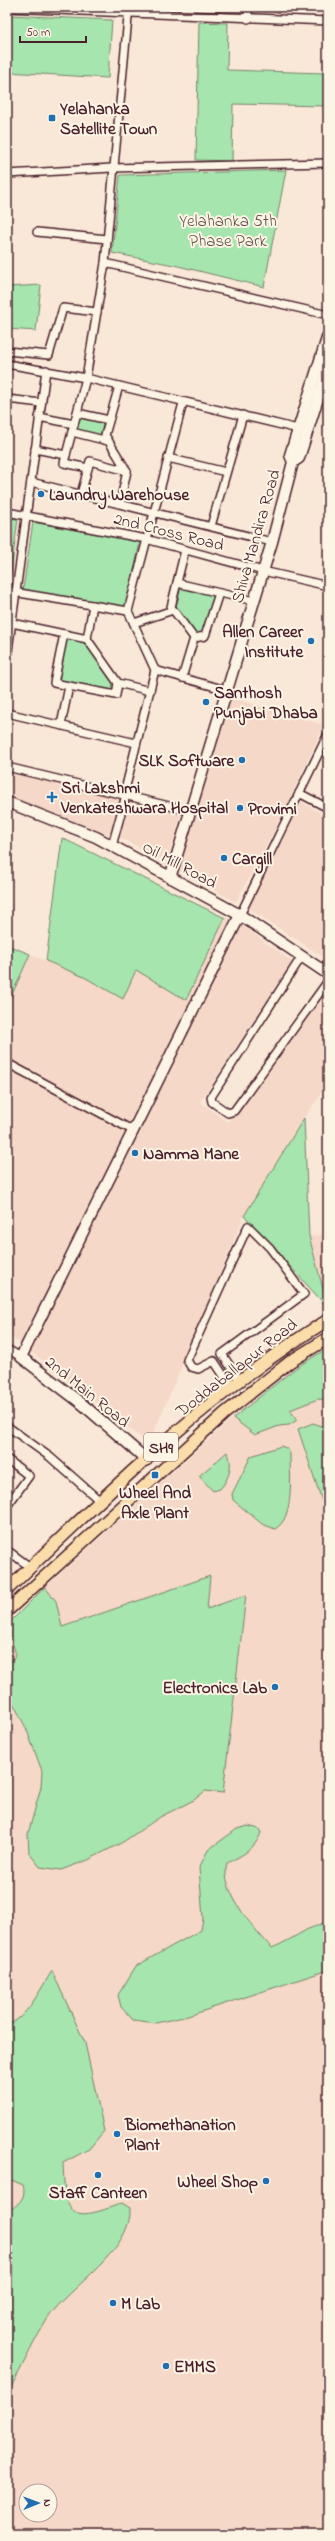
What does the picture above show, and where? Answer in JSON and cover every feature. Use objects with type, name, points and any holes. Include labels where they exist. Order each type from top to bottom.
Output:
[{"type":"main road","name":"Doddaballapur Road","points":[[7,1590],[100,1501],[211,1405],[283,1347],[328,1320]]},
{"type":"main road","name":"Doddaballapur Road","points":[[7,1611],[221,1417],[290,1361],[328,1338]]},
{"type":"main road","points":[[211,1405],[221,1417]]},
{"type":"street","points":[[248,7],[248,19]]},
{"type":"street","points":[[7,8],[129,9],[248,19],[328,21]]},
{"type":"street","points":[[88,468],[64,463],[86,378],[98,312],[105,263],[112,168],[129,9]]},
{"type":"street","points":[[7,174],[112,168],[328,163]]},
{"type":"street","points":[[37,232],[107,239]]},
{"type":"street","points":[[105,263],[328,315]]},
{"type":"street","points":[[7,351],[49,355],[63,308],[98,312]]},
{"type":"street","points":[[293,462],[290,455],[328,336]]},
{"type":"street","points":[[7,364],[86,378],[184,403],[298,429]]},
{"type":"street","name":"Shiva Mandira Road","points":[[170,878],[272,542],[293,462],[299,458],[328,368]]},
{"type":"street","points":[[7,658],[8,637],[12,623],[46,370]]},
{"type":"street","points":[[119,386],[105,435],[127,471],[120,503]]},
{"type":"street","points":[[7,400],[41,403]]},
{"type":"street","points":[[112,846],[136,743],[156,670],[128,611],[146,539],[184,403]]},
{"type":"street","points":[[77,412],[109,420]]},
{"type":"street","points":[[211,526],[242,416]]},
{"type":"street","points":[[39,417],[74,424]]},
{"type":"street","points":[[72,432],[108,441]]},
{"type":"street","points":[[35,449],[66,456]]},
{"type":"street","points":[[168,458],[226,472]]},
{"type":"street","points":[[81,494],[90,461],[127,471]]},
{"type":"street","points":[[31,482],[154,511],[272,542]]},
{"type":"street","name":"2nd Cross Road","points":[[7,512],[26,514],[146,539],[263,571],[328,586]]},
{"type":"street","points":[[186,550],[171,607],[194,638]]},
{"type":"street","points":[[177,583],[254,601]]},
{"type":"street","points":[[7,591],[128,611]]},
{"type":"street","points":[[194,638],[205,636],[219,593]]},
{"type":"street","points":[[86,639],[93,605]]},
{"type":"street","points":[[134,623],[173,610]]},
{"type":"street","points":[[12,623],[86,639],[118,683],[150,691]]},
{"type":"street","points":[[64,634],[54,683],[116,695],[118,683]]},
{"type":"street","points":[[182,678],[194,638]]},
{"type":"street","points":[[156,670],[226,690]]},
{"type":"street","points":[[61,725],[69,686]]},
{"type":"street","points":[[7,712],[136,743]]},
{"type":"street","points":[[21,1358],[328,734]]},
{"type":"street","points":[[7,767],[190,811]]},
{"type":"street","points":[[299,793],[328,808]]},
{"type":"street","name":"Oil Mill Road","points":[[7,802],[96,837],[240,915],[328,974]]},
{"type":"street","points":[[302,956],[211,1097],[212,1102],[228,1113],[234,1111],[328,981]]},
{"type":"street","points":[[7,1063],[134,1131]]},
{"type":"street","points":[[248,1226],[270,1248],[304,1294],[214,1361],[198,1369],[191,1367],[187,1360],[248,1226]]},
{"type":"street","name":"2nd Main Road","points":[[7,1349],[81,1403],[147,1460]]},
{"type":"street","points":[[222,1354],[236,1385]]},
{"type":"street","points":[[214,1361],[236,1385]]},
{"type":"street","points":[[7,1426],[50,1457],[100,1501]]},
{"type":"street","points":[[7,1459],[29,1476],[7,1506]]},
{"type":"street","points":[[7,1550],[30,1568]]},
{"type":"shaded area","points":[[230,697],[324,725],[284,812],[236,902],[175,868]]},
{"type":"shaded area","points":[[7,768],[122,796],[110,835],[7,795]]},
{"type":"shaded area","points":[[128,800],[181,814],[167,862],[117,836]]},
{"type":"shaded area","points":[[302,802],[328,818],[328,960],[248,908]]},
{"type":"shaded area","points":[[62,838],[244,927],[293,962],[200,1102],[228,1122],[328,989],[328,1084],[304,1118],[244,1216],[149,1444],[19,1342],[7,1336],[7,945],[46,961]]},
{"type":"shaded area","points":[[328,1235],[328,1306],[309,1236]]},
{"type":"shaded area","points":[[328,1348],[328,2534],[7,2534],[7,1625],[49,1769],[207,1609],[210,1577],[62,1627],[56,1601],[45,1587],[229,1421],[297,1367]]},
{"type":"green space","points":[[8,15],[112,20],[108,78],[7,72]]},
{"type":"green space","points":[[199,22],[228,23],[227,70],[325,73],[324,106],[233,104],[232,161],[196,160]]},
{"type":"green space","name":"Yelahanka 5th Phase Park","points":[[286,170],[264,287],[174,265],[112,253],[120,175]]},
{"type":"green space","points":[[41,285],[36,331],[7,329],[7,287]]},
{"type":"green space","points":[[80,415],[105,421],[101,438],[76,432]]},
{"type":"green space","points":[[7,518],[18,519],[9,587],[7,587]]},
{"type":"green space","points":[[33,522],[140,542],[126,610],[23,589]]},
{"type":"green space","points":[[181,587],[214,596],[203,633],[194,635],[176,607]]},
{"type":"green space","points":[[65,637],[85,642],[115,683],[113,693],[57,681]]},
{"type":"green space","points":[[62,838],[225,918],[186,1000],[136,970],[123,999],[84,977],[46,961]]},
{"type":"green space","points":[[7,945],[30,954],[7,1006]]},
{"type":"green space","points":[[304,1118],[309,1236],[328,1308],[244,1216]]},
{"type":"green space","points":[[328,1348],[328,1400],[318,1399],[290,1410],[297,1420],[289,1425],[279,1426],[255,1435],[233,1418],[297,1367]]},
{"type":"green space","points":[[313,1423],[325,1427],[328,1436],[328,1505],[324,1507],[298,1429]]},
{"type":"green space","points":[[281,1446],[288,1449],[290,1454],[291,1484],[289,1506],[286,1516],[275,1529],[262,1524],[233,1500],[232,1494],[251,1456]]},
{"type":"green space","points":[[227,1452],[230,1461],[230,1471],[226,1481],[220,1489],[213,1491],[199,1476]]},
{"type":"green space","points":[[210,1576],[207,1609],[246,1595],[223,1793],[205,1791],[194,1800],[160,1817],[123,1842],[88,1860],[61,1870],[40,1867],[29,1853],[28,1834],[41,1787],[42,1771],[26,1728],[7,1691],[7,1665],[16,1655],[7,1625],[45,1587],[56,1601],[62,1627]]},
{"type":"green space","points":[[248,1826],[259,1829],[261,1833],[251,1848],[227,1863],[226,1874],[228,1885],[233,1897],[248,1920],[272,1948],[306,1930],[320,1925],[328,1919],[328,1970],[188,2016],[156,2023],[133,2020],[121,2007],[118,1995],[136,1966],[201,1930],[203,1918],[199,1868],[208,1850],[237,1829]]},
{"type":"green space","points":[[52,1971],[85,2043],[104,2131],[89,2149],[63,2163],[66,2195],[69,2204],[74,2211],[81,2214],[91,2213],[122,2203],[130,2208],[128,2223],[122,2238],[111,2253],[48,2318],[10,2389],[7,2399],[7,2212],[20,2201],[24,2194],[24,2190],[23,2185],[7,2178],[7,2024],[14,2022],[27,2010]]},
{"type":"place","name":"Yelahanka Satellite Town","points":[[52,118]]},
{"type":"place","name":"Laundry Warehouse","points":[[41,494]]},
{"type":"place","name":"Allen Career Institute","points":[[311,641]]},
{"type":"place","name":"Santhosh Punjabi Dhaba","points":[[206,702]]},
{"type":"place","name":"SLK Software","points":[[242,760]]},
{"type":"place","name":"Sri Lakshmi Venkateshwara Hospital","points":[[52,797]]},
{"type":"place","name":"Provimi","points":[[240,808]]},
{"type":"place","name":"Cargill","points":[[224,858]]},
{"type":"place","name":"Namma Mane","points":[[135,1153]]},
{"type":"place","name":"Wheel And Axle Plant","points":[[155,1475]]},
{"type":"place","name":"Electronics Lab","points":[[275,1687]]},
{"type":"place","name":"Biomethanation Plant","points":[[117,2134]]},
{"type":"place","name":"Staff Canteen","points":[[98,2175]]},
{"type":"place","name":"Wheel Shop","points":[[266,2181]]},
{"type":"place","name":"M Lab","points":[[113,2303]]},
{"type":"place","name":"EMMS","points":[[166,2366]]}]
